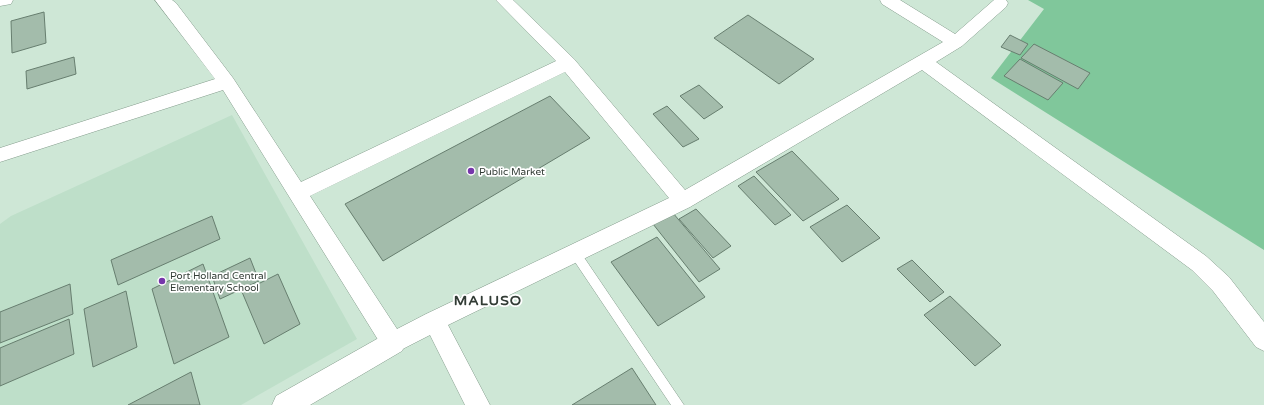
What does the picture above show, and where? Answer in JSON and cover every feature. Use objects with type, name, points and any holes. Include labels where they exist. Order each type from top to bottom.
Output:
[{"type":"street","points":[[0,1],[5,0]]},
{"type":"street","points":[[163,0],[170,7],[227,82],[393,343]]},
{"type":"street","points":[[504,0],[568,63],[683,200]]},
{"type":"street","points":[[888,0],[956,42]]},
{"type":"street","points":[[285,405],[434,321],[683,200],[956,42],[1000,3]]},
{"type":"street","points":[[923,62],[1199,263],[1221,284],[1264,340]]},
{"type":"street","points":[[297,193],[568,63]]},
{"type":"street","points":[[0,155],[227,82]]},
{"type":"street","points":[[434,321],[478,405]]},
{"type":"lane","points":[[575,253],[678,405]]},
{"type":"shaded area","points":[[1028,0],[1264,0],[1264,250],[991,78],[1044,9]]},
{"type":"shaded area","name":"Port Holland Central Elementary School","points":[[232,115],[357,339],[241,405],[0,405],[0,224],[11,216]]},
{"type":"building","points":[[44,12],[46,43],[12,53],[11,21]]},
{"type":"building","points":[[748,15],[814,59],[779,84],[714,38]]},
{"type":"building","points":[[1010,35],[1028,44],[1020,55],[1001,47]]},
{"type":"building","points":[[1034,44],[1090,73],[1078,89],[1021,58]]},
{"type":"building","points":[[74,57],[76,74],[27,89],[26,71]]},
{"type":"building","points":[[1020,59],[1063,83],[1048,100],[1004,76]]},
{"type":"building","points":[[699,85],[723,107],[704,119],[680,96]]},
{"type":"building","name":"Public Market","points":[[550,96],[590,138],[383,261],[345,204]]},
{"type":"building","points":[[667,106],[699,139],[683,147],[653,114]]},
{"type":"building","points":[[792,151],[839,199],[803,221],[756,172]]},
{"type":"building","points":[[754,176],[791,215],[775,225],[738,186]]},
{"type":"building","points":[[847,205],[880,238],[842,262],[810,227]]},
{"type":"building","points":[[696,209],[731,246],[713,258],[679,219]]},
{"type":"building","points":[[673,213],[720,269],[699,282],[653,224]]},
{"type":"building","points":[[212,216],[220,239],[118,285],[111,260]]},
{"type":"building","points":[[657,237],[705,297],[658,326],[611,262]]},
{"type":"building","points":[[250,258],[259,281],[220,299],[212,276]]},
{"type":"building","points":[[912,260],[944,292],[930,302],[897,269]]},
{"type":"building","points":[[203,264],[229,337],[174,364],[152,289]]},
{"type":"building","points":[[278,274],[300,324],[264,344],[242,292]]},
{"type":"building","points":[[70,284],[73,314],[0,343],[0,312]]},
{"type":"building","points":[[126,291],[137,347],[93,367],[84,309]]},
{"type":"building","points":[[950,296],[1001,345],[975,366],[924,315]]},
{"type":"building","points":[[69,319],[74,354],[0,386],[0,348]]},
{"type":"building","points":[[632,368],[656,405],[572,405]]},
{"type":"building","points":[[191,372],[200,405],[128,405]]},
{"type":"place","name":"Public Market","points":[[471,171]]},
{"type":"place","name":"Port Holland Central Elementary School","points":[[162,281]]},
{"type":"district","name":"MALUSO","points":[[488,300]]}]
